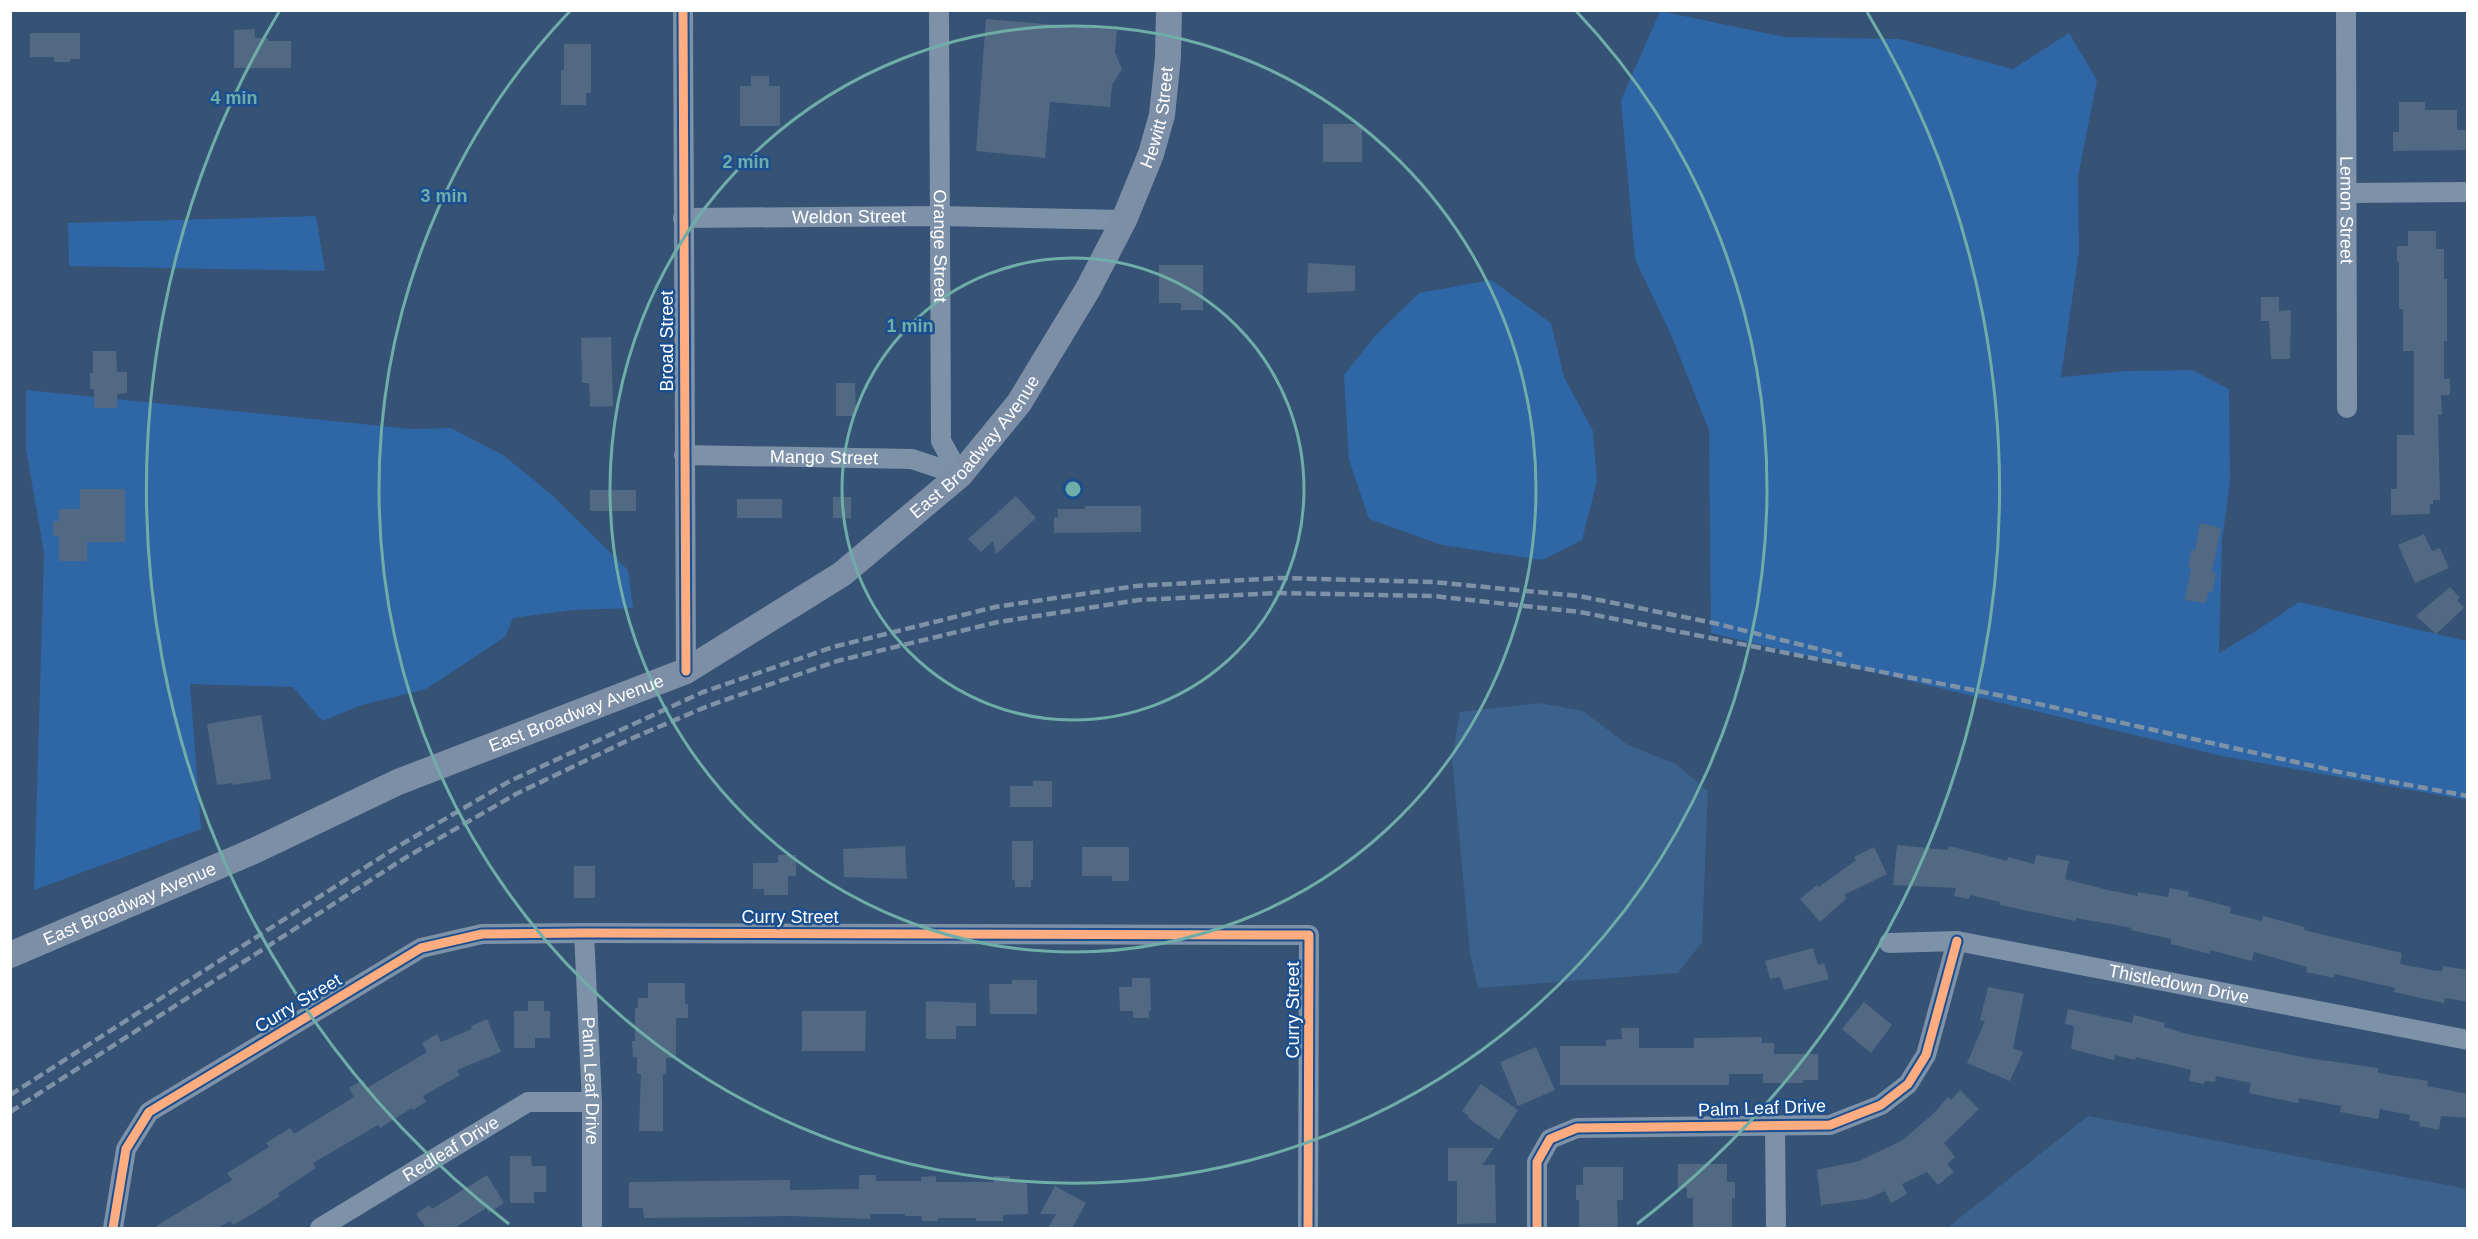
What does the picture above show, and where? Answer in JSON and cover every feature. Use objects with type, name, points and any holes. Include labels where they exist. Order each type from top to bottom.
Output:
[{"type":"main road","name":"Hewitt Street","points":[[1124,220],[1151,154],[1162,115],[1168,57],[1169,10]]},
{"type":"main road","name":"East Broadway Avenue","points":[[10,955],[256,850],[398,782],[686,671],[842,574],[960,475],[1019,404],[1088,289],[1124,220]]},
{"type":"street","name":"Broad Street","points":[[683,10],[686,671]]},
{"type":"street","name":"Orange Street","points":[[939,10],[941,441],[960,475]]},
{"type":"street","name":"Lemon Street","points":[[2346,10],[2347,408]]},
{"type":"street","points":[[2347,193],[2468,192]]},
{"type":"street","name":"Weldon Street","points":[[683,218],[939,216],[1124,220]]},
{"type":"street","name":"Mango Street","points":[[684,455],[912,459],[960,475]]},
{"type":"street","name":"Palm Leaf Drive","points":[[584,933],[592,1102],[591,1228]]},
{"type":"street","name":"Curry Street","points":[[113,1228],[126,1149],[149,1112],[421,948],[482,934],[584,933],[1309,935],[1308,1228]]},
{"type":"street","name":"Palm Leaf Drive","points":[[1537,1228],[1537,1162],[1550,1139],[1577,1128],[1830,1125],[1881,1105],[1908,1084],[1926,1055],[1957,941]]},
{"type":"street","name":"Thistledown Drive","points":[[1889,943],[1957,941],[2468,1040]]},
{"type":"street","name":"Redleaf Drive","points":[[320,1228],[528,1102],[592,1102]]},
{"type":"street","points":[[1775,1127],[1776,1228]]},
{"type":"shaded area","points":[[1660,11],[1785,37],[1900,39],[2013,69],[2069,33],[2097,80],[2078,177],[2079,251],[2061,377],[2128,371],[2192,370],[2229,389],[2230,482],[2222,541],[2219,653],[2299,602],[2467,641],[2467,800],[2222,756],[1711,633],[1709,430],[1672,337],[1635,259],[1621,100]]},
{"type":"shaded area","points":[[316,216],[325,271],[69,266],[68,223]]},
{"type":"shaded area","points":[[1491,280],[1551,323],[1564,377],[1593,431],[1597,481],[1582,540],[1542,560],[1442,545],[1369,519],[1349,460],[1344,375],[1375,336],[1419,293]]},
{"type":"shaded area","points":[[26,390],[411,429],[451,428],[503,455],[551,494],[628,570],[633,608],[573,610],[513,618],[505,637],[426,689],[362,705],[322,721],[293,687],[190,684],[201,829],[34,890],[44,553],[26,449]]},
{"type":"shaded area","points":[[1539,703],[1583,711],[1628,745],[1676,764],[1708,791],[1702,942],[1678,973],[1478,988],[1470,953],[1452,759],[1460,712]]},
{"type":"shaded area","points":[[2088,1116],[2467,1189],[2467,1228],[1947,1228]]},
{"type":"building","points":[[986,19],[1117,30],[1115,52],[1122,69],[1112,85],[1110,107],[1050,102],[1045,158],[976,151]]},
{"type":"building","points":[[255,29],[255,38],[268,38],[268,41],[291,41],[291,68],[234,68],[234,30]]},
{"type":"building","points":[[30,33],[80,33],[80,59],[70,59],[70,62],[54,62],[54,57],[30,57]]},
{"type":"building","points":[[564,44],[591,44],[591,93],[586,93],[586,105],[561,105]]},
{"type":"building","points":[[751,76],[769,76],[769,86],[780,86],[780,126],[740,126],[740,86],[751,86]]},
{"type":"building","points":[[2399,102],[2425,102],[2425,110],[2457,110],[2457,130],[2467,130],[2467,150],[2393,151],[2393,132],[2399,132]]},
{"type":"building","points":[[1323,124],[1362,124],[1362,162],[1323,162]]},
{"type":"building","points":[[2408,231],[2436,231],[2436,249],[2444,249],[2444,279],[2447,279],[2447,341],[2444,341],[2444,379],[2450,379],[2450,395],[2441,395],[2442,415],[2438,415],[2440,500],[2433,500],[2433,504],[2430,504],[2430,514],[2391,515],[2391,489],[2397,489],[2397,435],[2414,435],[2414,351],[2403,351],[2403,309],[2399,309],[2399,262],[2397,262],[2397,246],[2408,246]]},
{"type":"building","points":[[1308,263],[1355,266],[1355,291],[1307,293]]},
{"type":"building","points":[[1159,265],[1203,265],[1203,310],[1181,310],[1181,303],[1159,303]]},
{"type":"building","points":[[2261,297],[2279,297],[2279,311],[2291,310],[2290,359],[2271,359],[2269,321],[2261,321]]},
{"type":"building","points":[[611,337],[613,406],[590,407],[589,383],[582,383],[581,338]]},
{"type":"building","points":[[93,351],[116,351],[117,372],[127,372],[127,393],[117,394],[117,408],[94,408],[94,389],[90,389]]},
{"type":"building","points":[[836,383],[855,383],[856,416],[836,416]]},
{"type":"building","points":[[80,489],[125,489],[125,542],[87,542],[87,561],[59,561],[59,536],[53,536],[53,521],[59,521],[59,509],[80,509]]},
{"type":"building","points":[[590,490],[636,490],[636,511],[590,511]]},
{"type":"building","points":[[1016,496],[1036,518],[996,554],[993,541],[981,552],[968,539]]},
{"type":"building","points":[[833,497],[851,497],[851,518],[833,518]]},
{"type":"building","points":[[737,499],[782,499],[782,518],[737,518]]},
{"type":"building","points":[[1085,506],[1141,506],[1141,532],[1054,533],[1054,517],[1058,517],[1058,509],[1085,509]]},
{"type":"building","points":[[2200,523],[2221,528],[2212,572],[2216,573],[2212,592],[2208,592],[2206,603],[2185,600],[2191,568],[2188,568],[2191,550],[2195,551]]},
{"type":"building","points":[[2424,534],[2432,551],[2440,548],[2449,568],[2415,583],[2398,545]]},
{"type":"building","points":[[2450,587],[2460,598],[2457,600],[2464,608],[2436,634],[2416,616]]},
{"type":"building","points":[[261,715],[271,779],[217,785],[207,724]]},
{"type":"building","points":[[1033,781],[1052,781],[1052,807],[1010,807],[1010,786],[1033,786]]},
{"type":"building","points":[[1012,841],[1033,841],[1031,887],[1015,887],[1015,880],[1012,880]]},
{"type":"building","points":[[1897,845],[1948,850],[1949,846],[2007,861],[2008,857],[2034,864],[2036,855],[2069,861],[2065,879],[2108,890],[2138,896],[2138,892],[2168,897],[2170,888],[2189,892],[2188,896],[2231,907],[2230,913],[2262,921],[2263,916],[2305,927],[2304,930],[2402,953],[2400,964],[2442,971],[2443,966],[2468,970],[2468,1002],[2445,998],[2444,1003],[2394,992],[2395,988],[2335,974],[2334,978],[2306,972],[2307,967],[2254,952],[2252,961],[2210,950],[2210,954],[2171,944],[2171,939],[2131,930],[2132,928],[2076,918],[2076,921],[2000,905],[2000,902],[1970,895],[1969,899],[1954,896],[1956,888],[1893,885]]},
{"type":"building","points":[[905,846],[907,879],[844,877],[843,849]]},
{"type":"building","points":[[1082,847],[1129,847],[1129,881],[1112,881],[1112,876],[1082,876]]},
{"type":"building","points":[[1874,847],[1887,874],[1844,895],[1847,898],[1820,922],[1800,899],[1856,860],[1854,857]]},
{"type":"building","points":[[778,855],[796,855],[796,876],[788,876],[788,895],[764,895],[764,889],[753,889],[753,863],[778,863]]},
{"type":"building","points":[[574,866],[595,866],[595,898],[574,898]]},
{"type":"building","points":[[1813,948],[1818,965],[1824,963],[1829,979],[1784,990],[1780,977],[1770,979],[1765,961]]},
{"type":"building","points":[[1132,978],[1150,978],[1151,1011],[1149,1011],[1149,1018],[1133,1018],[1133,1011],[1120,1011],[1119,987],[1132,987]]},
{"type":"building","points":[[1012,980],[1037,980],[1037,1014],[990,1014],[989,984],[1012,984]]},
{"type":"building","points":[[648,983],[685,983],[685,1004],[688,1004],[688,1018],[676,1018],[676,1058],[666,1058],[666,1074],[663,1074],[663,1131],[639,1131],[641,1074],[637,1074],[637,1057],[633,1057],[632,1041],[635,1041],[635,1008],[638,1008],[638,998],[648,998]]},
{"type":"building","points":[[1988,987],[2024,994],[2013,1048],[2023,1052],[2010,1081],[1967,1063],[1985,1021],[1980,1020]]},
{"type":"building","points":[[528,1001],[544,1001],[544,1011],[550,1011],[550,1038],[535,1038],[535,1048],[514,1048],[514,1011],[528,1011]]},
{"type":"building","points":[[926,1001],[976,1003],[976,1026],[956,1026],[956,1039],[926,1039]]},
{"type":"building","points":[[1864,1002],[1892,1025],[1871,1053],[1842,1029]]},
{"type":"building","points":[[2068,1009],[2132,1023],[2134,1015],[2165,1023],[2164,1027],[2187,1034],[2308,1058],[2378,1068],[2378,1073],[2428,1081],[2427,1086],[2468,1094],[2468,1118],[2441,1116],[2439,1130],[2419,1126],[2420,1122],[2409,1120],[2410,1115],[2380,1109],[2378,1119],[2340,1112],[2341,1106],[2299,1098],[2298,1103],[2249,1093],[2251,1083],[2216,1076],[2215,1082],[2205,1081],[2204,1084],[2189,1081],[2191,1070],[2136,1057],[2135,1060],[2115,1055],[2114,1060],[2071,1049],[2074,1026],[2065,1024]]},
{"type":"building","points":[[802,1011],[866,1011],[865,1051],[802,1051]]},
{"type":"building","points":[[487,1019],[501,1052],[457,1070],[460,1075],[423,1096],[426,1102],[380,1128],[378,1125],[313,1163],[316,1168],[278,1193],[280,1196],[254,1213],[233,1225],[230,1221],[217,1228],[153,1228],[232,1180],[227,1173],[269,1147],[266,1143],[290,1128],[294,1134],[354,1097],[349,1088],[363,1080],[367,1088],[427,1052],[422,1043],[437,1034],[441,1042],[472,1029],[471,1026]]},
{"type":"building","points":[[1621,1028],[1639,1028],[1639,1048],[1694,1048],[1694,1038],[1762,1037],[1762,1043],[1774,1043],[1774,1054],[1818,1054],[1818,1080],[1803,1080],[1803,1083],[1763,1083],[1763,1074],[1729,1074],[1729,1085],[1560,1085],[1560,1046],[1606,1046],[1606,1040],[1622,1039]]},
{"type":"building","points":[[1536,1047],[1555,1090],[1518,1106],[1500,1062]]},
{"type":"building","points":[[1481,1084],[1518,1110],[1499,1140],[1468,1118],[1469,1116],[1462,1111]]},
{"type":"building","points":[[1960,1090],[1979,1109],[1944,1143],[1955,1157],[1947,1164],[1954,1172],[1938,1185],[1927,1172],[1902,1184],[1907,1194],[1891,1203],[1885,1191],[1867,1199],[1821,1205],[1817,1170],[1859,1161],[1903,1140],[1934,1113],[1948,1097],[1951,1100]]},
{"type":"building","points":[[1448,1148],[1494,1148],[1482,1165],[1495,1165],[1496,1223],[1457,1224],[1457,1181],[1448,1181]]},
{"type":"building","points":[[510,1156],[531,1156],[532,1166],[546,1166],[546,1192],[534,1192],[534,1203],[510,1203]]},
{"type":"building","points":[[1678,1164],[1727,1164],[1727,1182],[1735,1182],[1735,1198],[1732,1198],[1732,1228],[1693,1228],[1693,1198],[1687,1198],[1687,1188],[1678,1188]]},
{"type":"building","points":[[1583,1167],[1623,1167],[1623,1200],[1617,1200],[1618,1228],[1579,1228],[1579,1200],[1576,1200],[1576,1185],[1583,1185]]},
{"type":"building","points":[[487,1175],[504,1203],[489,1213],[486,1208],[455,1228],[426,1228],[416,1214],[429,1205],[432,1209]]},
{"type":"building","points":[[859,1175],[876,1175],[876,1181],[921,1181],[921,1177],[936,1176],[936,1182],[994,1182],[994,1176],[1010,1176],[1010,1182],[1027,1182],[1028,1214],[1003,1215],[1003,1221],[938,1218],[938,1221],[922,1221],[922,1216],[905,1216],[905,1214],[870,1214],[870,1219],[790,1216],[644,1218],[643,1208],[629,1208],[629,1182],[790,1180],[790,1190],[859,1189]]},
{"type":"building","points":[[1055,1186],[1086,1203],[1072,1228],[1048,1228],[1056,1214],[1040,1214]]},
{"type":"railway","points":[[10,1095],[397,847],[510,781],[703,692],[833,647],[995,607],[1136,586],[1279,578],[1433,582],[1579,596],[1714,623],[1842,655]]},
{"type":"railway","points":[[10,1112],[405,858],[516,794],[635,737],[708,706],[837,661],[998,622],[1139,600],[1279,593],[1433,596],[1580,612],[2008,697],[2344,773],[2468,796]]},
{"type":"cycle path","points":[[683,10],[686,671]]},
{"type":"cycle path","points":[[113,1228],[126,1149],[149,1112],[421,948],[482,934],[584,933],[1309,935],[1308,1228]]},
{"type":"cycle path","points":[[1537,1228],[1537,1162],[1550,1139],[1577,1128],[1830,1125],[1881,1105],[1908,1084],[1926,1055],[1957,941]]}]
